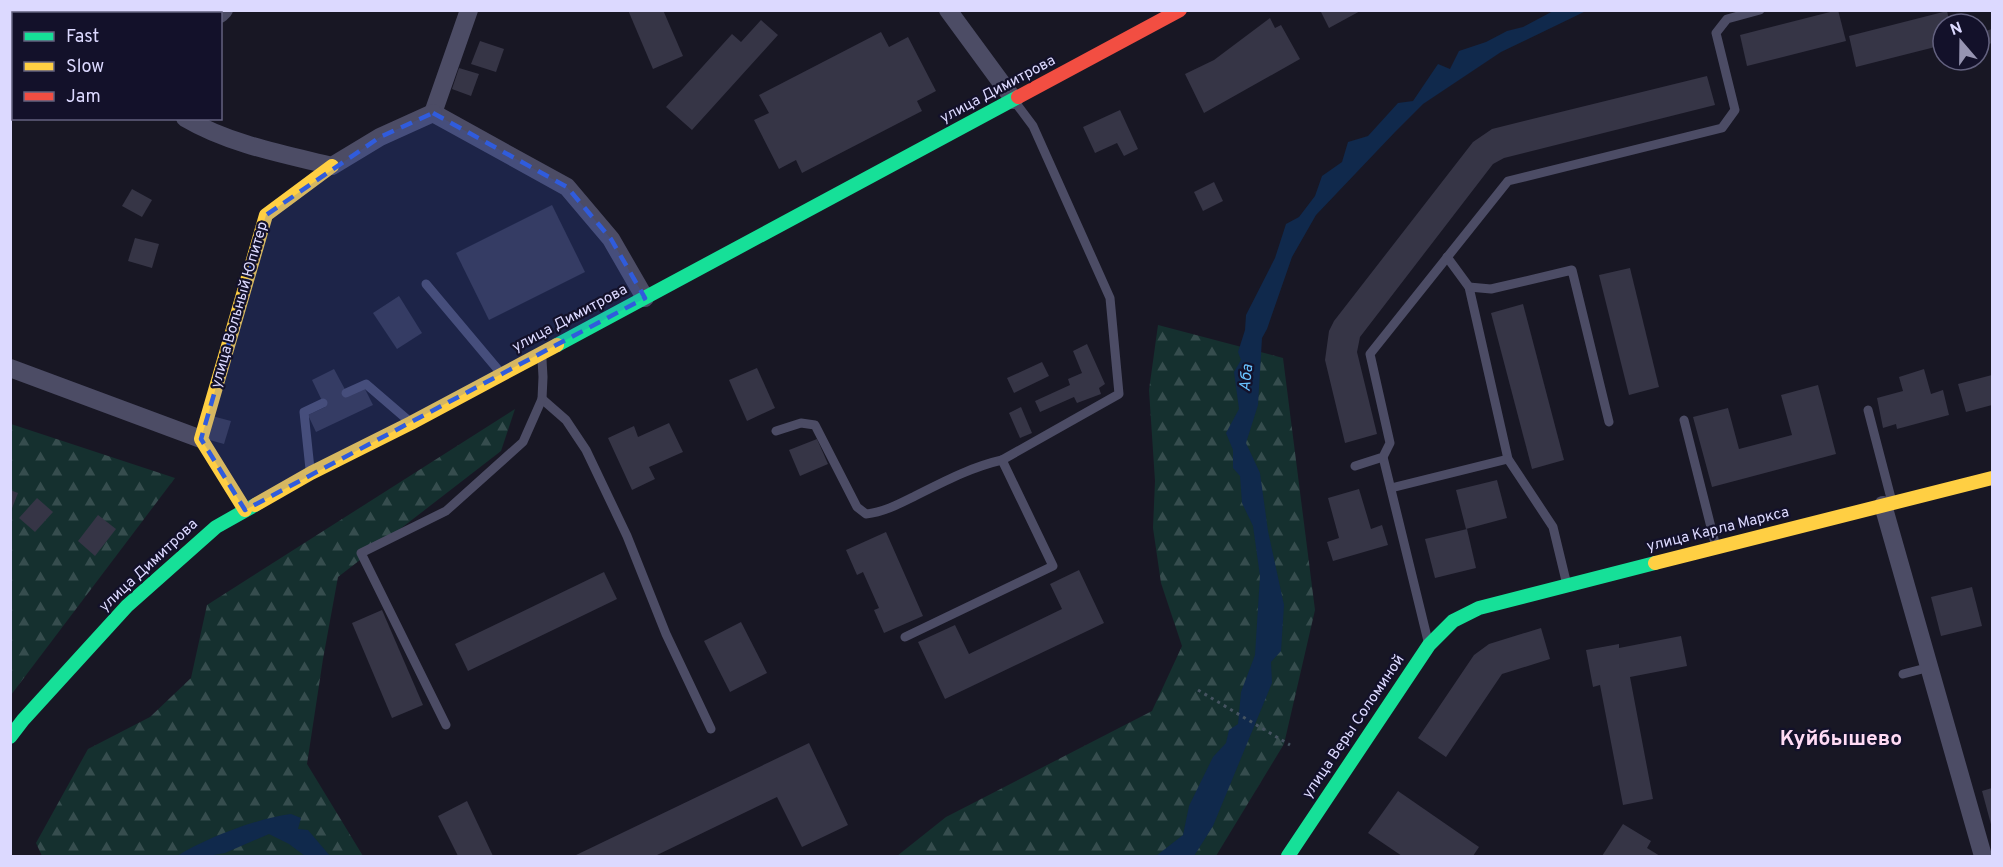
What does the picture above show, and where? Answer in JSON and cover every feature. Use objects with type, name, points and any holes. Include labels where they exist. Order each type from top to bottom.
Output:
[{"type":"main road","name":"улица Димитрова","points":[[10,737],[127,606],[216,527],[311,473],[411,423],[1180,10]]},
{"type":"main road","name":"улица Вольный Юпитер","points":[[201,439],[266,215],[332,166]]},
{"type":"main road","points":[[201,439],[245,510]]},
{"type":"main road","name":"улица Карла Маркса","points":[[1453,621],[1479,608],[1992,478]]},
{"type":"main road","name":"улица Веры Соломиной","points":[[1288,856],[1428,645],[1453,621]]},
{"type":"street","points":[[188,120],[204,129],[265,150],[332,166],[380,137],[433,113],[469,10]]},
{"type":"street","points":[[948,10],[1014,100]]},
{"type":"street","points":[[433,113],[567,187],[611,239],[645,298]]},
{"type":"street","points":[[10,368],[201,439]]},
{"type":"street","points":[[1888,504],[1930,667],[1983,856]]},
{"type":"lane","points":[[1428,645],[1383,457],[1390,443],[1370,354],[1508,181],[1722,128],[1735,110],[1716,33],[1727,19],[1760,10]]},
{"type":"lane","points":[[776,431],[801,423],[815,425],[857,507],[866,514],[878,513],[980,465],[1002,460],[1119,394],[1110,298],[1033,126],[1014,100]]},
{"type":"lane","points":[[1447,257],[1469,287],[1508,459],[1553,527],[1567,585]]},
{"type":"lane","points":[[1469,287],[1491,289],[1572,270],[1609,422]]},
{"type":"lane","points":[[426,284],[501,374]]},
{"type":"lane","points":[[446,725],[361,553],[446,512],[523,442],[542,399],[541,353]]},
{"type":"lane","points":[[346,393],[366,384],[411,423]]},
{"type":"lane","points":[[542,399],[566,420],[586,450],[627,536],[666,634],[711,729]]},
{"type":"lane","points":[[311,473],[304,411],[323,403]]},
{"type":"lane","points":[[1868,410],[1888,504]]},
{"type":"lane","points":[[1684,420],[1716,547]]},
{"type":"lane","points":[[1355,466],[1383,457]]},
{"type":"lane","points":[[1390,488],[1508,459]]},
{"type":"lane","points":[[905,637],[1053,566],[1002,460]]},
{"type":"lane","points":[[1903,674],[1930,667]]},
{"type":"path","points":[[1198,690],[1290,745]]},
{"type":"highlighted area","points":[[433,113],[567,187],[611,239],[645,298],[245,510],[201,439],[266,215],[380,137]]},
{"type":"green space","points":[[1158,325],[1283,358],[1315,610],[1284,744],[1216,856],[897,856],[946,817],[1152,711],[1182,646],[1161,583],[1153,528],[1155,481],[1149,390]]},
{"type":"green space","points":[[515,409],[501,451],[338,577],[307,764],[363,856],[42,856],[36,843],[88,749],[150,717],[191,678],[207,605]]},
{"type":"green space","points":[[11,424],[175,478],[11,695]]},
{"type":"water","name":"Аба","points":[[1555,10],[1586,11],[1501,52],[1423,104],[1316,215],[1292,257],[1262,338],[1258,405],[1246,443],[1260,473],[1268,531],[1284,605],[1281,651],[1271,662],[1272,683],[1213,826],[1194,856],[1156,856],[1183,835],[1189,806],[1213,757],[1226,743],[1229,730],[1238,724],[1241,692],[1255,655],[1260,576],[1253,526],[1242,503],[1240,476],[1233,468],[1233,450],[1226,433],[1239,409],[1234,372],[1241,360],[1238,352],[1245,330],[1246,315],[1275,258],[1286,224],[1299,217],[1315,196],[1322,176],[1342,162],[1348,142],[1368,136],[1398,103],[1413,101],[1438,64],[1450,69],[1459,51],[1486,42],[1507,31],[1523,27]]},
{"type":"water","points":[[291,814],[301,818],[298,829],[308,830],[330,856],[305,856],[289,844],[269,834],[225,853],[208,856],[177,856],[202,842],[232,830]]},
{"type":"building","points":[[628,10],[663,10],[683,56],[653,69]]},
{"type":"building","points":[[1320,10],[1362,10],[1329,28]]},
{"type":"building","points":[[1838,10],[1846,41],[1747,66],[1740,35]]},
{"type":"building","points":[[1931,15],[1931,48],[1856,67],[1849,36]]},
{"type":"building","points":[[1270,18],[1275,28],[1281,25],[1300,59],[1204,113],[1185,74],[1214,60]]},
{"type":"building","points":[[761,20],[778,35],[692,130],[666,107],[732,34],[741,42]]},
{"type":"building","points":[[881,32],[889,47],[908,37],[936,91],[917,101],[922,111],[802,173],[796,160],[779,169],[754,120],[769,113],[759,95]]},
{"type":"building","points":[[480,41],[504,49],[496,72],[471,64]]},
{"type":"building","points":[[459,68],[479,74],[471,96],[452,89]]},
{"type":"building","points":[[1707,76],[1715,105],[1504,158],[1493,164],[1360,337],[1357,352],[1377,434],[1345,443],[1325,360],[1329,331],[1334,321],[1473,142],[1492,129]]},
{"type":"building","points":[[1120,110],[1138,149],[1124,156],[1117,143],[1095,153],[1083,127]]},
{"type":"building","points":[[1214,182],[1223,201],[1203,211],[1194,192]]},
{"type":"building","points":[[132,189],[152,200],[142,217],[122,206]]},
{"type":"building","points":[[552,205],[585,272],[489,320],[456,253]]},
{"type":"building","points":[[135,238],[159,244],[152,268],[128,261]]},
{"type":"building","points":[[1630,268],[1659,387],[1629,395],[1599,275]]},
{"type":"building","points":[[399,296],[422,333],[397,349],[373,313]]},
{"type":"building","points":[[1523,304],[1564,460],[1532,469],[1491,313]]},
{"type":"building","points":[[1087,344],[1105,384],[1099,388],[1101,394],[1077,403],[1074,397],[1040,412],[1035,401],[1070,385],[1068,379],[1082,373],[1073,351]]},
{"type":"building","points":[[1042,362],[1049,376],[1014,393],[1007,378]]},
{"type":"building","points":[[757,368],[775,408],[747,421],[729,380]]},
{"type":"building","points":[[334,369],[348,395],[364,387],[373,405],[316,432],[308,415],[325,407],[312,380]]},
{"type":"building","points":[[1924,369],[1931,394],[1943,390],[1949,415],[1897,429],[1896,424],[1883,428],[1877,398],[1903,391],[1899,377]]},
{"type":"building","points":[[1992,375],[1992,405],[1966,412],[1958,384]]},
{"type":"building","points":[[1818,385],[1836,454],[1712,487],[1693,417],[1728,408],[1739,449],[1792,435],[1781,395]]},
{"type":"building","points":[[1021,407],[1032,433],[1020,438],[1009,413]]},
{"type":"building","points":[[212,416],[231,421],[224,444],[206,439]]},
{"type":"building","points":[[669,423],[683,452],[649,467],[655,479],[632,490],[608,438],[634,426],[638,437]]},
{"type":"building","points":[[817,439],[828,464],[800,476],[789,450]]},
{"type":"building","points":[[1497,480],[1507,518],[1466,529],[1456,490]]},
{"type":"building","points":[[1359,489],[1371,529],[1382,525],[1388,545],[1333,561],[1327,542],[1339,538],[1328,498]]},
{"type":"building","points":[[10,490],[18,493],[11,511],[10,511]]},
{"type":"building","points":[[37,498],[53,512],[35,532],[19,518]]},
{"type":"building","points":[[98,515],[116,529],[95,556],[78,541]]},
{"type":"building","points":[[1467,529],[1476,568],[1435,578],[1425,539]]},
{"type":"building","points":[[886,532],[923,616],[884,633],[874,610],[879,608],[863,572],[857,575],[846,550]]},
{"type":"building","points":[[1079,570],[1104,623],[945,699],[918,642],[955,625],[969,654],[1062,609],[1050,584]]},
{"type":"building","points":[[604,572],[617,599],[468,671],[455,644]]},
{"type":"building","points":[[1972,587],[1982,626],[1941,636],[1931,597]]},
{"type":"building","points":[[382,610],[423,705],[392,718],[352,623]]},
{"type":"building","points":[[741,622],[767,673],[730,692],[704,641]]},
{"type":"building","points":[[1541,628],[1550,659],[1502,674],[1446,757],[1418,738],[1474,655],[1489,644]]},
{"type":"building","points":[[1681,636],[1687,666],[1630,677],[1653,799],[1623,805],[1600,685],[1593,687],[1586,650],[1619,644],[1619,648]]},
{"type":"building","points":[[809,743],[848,825],[802,847],[777,797],[655,856],[574,856]]},
{"type":"building","points":[[1992,788],[1992,828],[1982,791]]},
{"type":"building","points":[[1398,791],[1479,847],[1473,856],[1402,856],[1368,833]]},
{"type":"building","points":[[467,801],[493,856],[458,856],[438,816]]},
{"type":"building","points":[[1623,824],[1651,841],[1647,848],[1660,856],[1602,856]]},
{"type":"traffic: fast","points":[[557,345],[1018,97]]},
{"type":"traffic: fast","points":[[10,737],[127,606],[216,527],[255,505]]},
{"type":"traffic: fast","points":[[1288,856],[1429,645],[1453,621],[1479,608],[1655,563]]},
{"type":"traffic: slow","points":[[245,510],[201,439],[266,215],[332,166]]},
{"type":"traffic: slow","points":[[255,505],[311,473],[411,423],[557,345]]},
{"type":"traffic: slow","points":[[1655,563],[1992,478]]},
{"type":"traffic: jam","points":[[1018,97],[1180,10]]},
{"type":"district","name":"Куйбышево","points":[[1841,739]]}]
